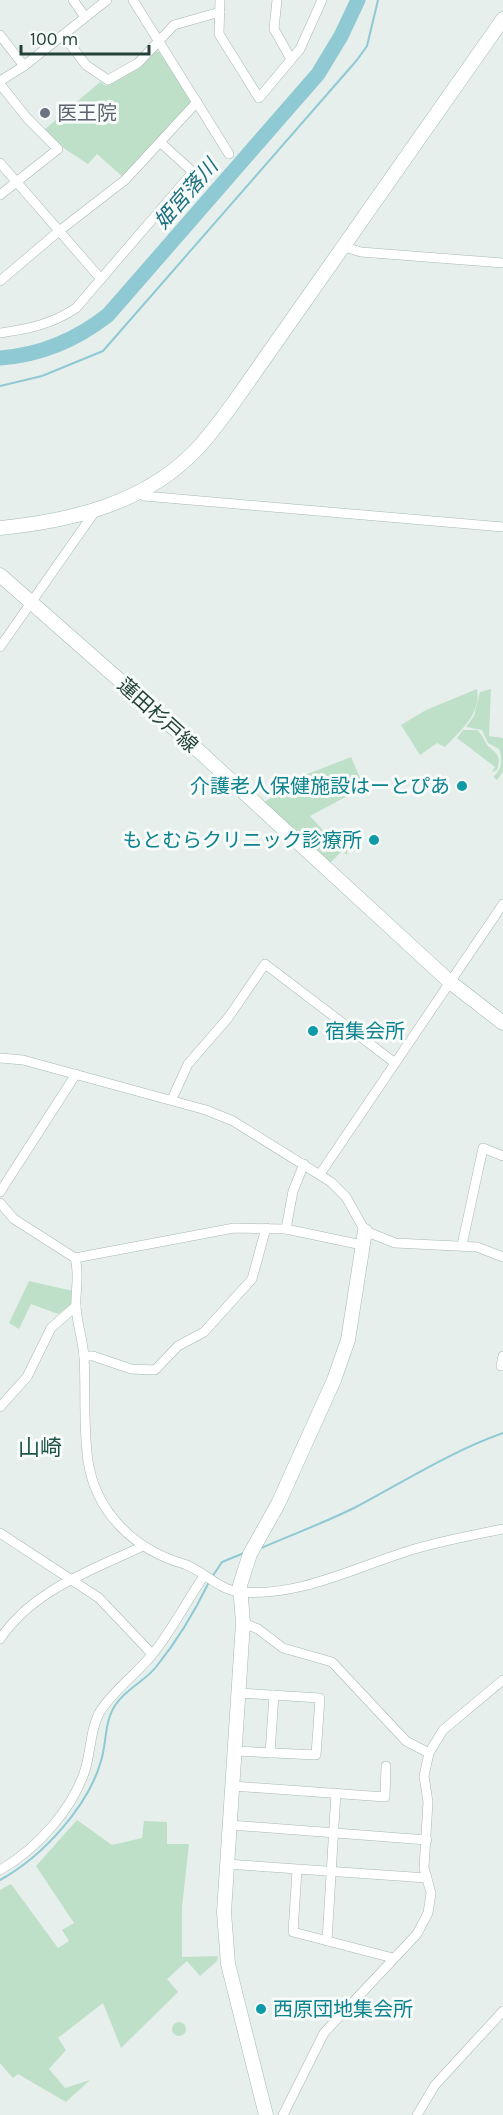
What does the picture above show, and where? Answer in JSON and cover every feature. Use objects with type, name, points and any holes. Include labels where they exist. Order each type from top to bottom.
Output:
[{"type":"street","points":[[73,0],[85,17]]},
{"type":"street","points":[[0,195],[58,149],[27,118],[0,82],[24,66],[107,0]]},
{"type":"street","points":[[133,0],[229,154]]},
{"type":"street","points":[[220,0],[219,34],[259,98],[300,49],[322,0]]},
{"type":"street","points":[[277,0],[274,29],[291,59]]},
{"type":"street","points":[[63,35],[86,65],[108,80],[138,63],[174,25],[220,12]]},
{"type":"street","points":[[0,528],[28,525],[96,510],[139,492],[165,476],[194,452],[232,405],[345,247],[503,19]]},
{"type":"street","points":[[2,40],[24,66]]},
{"type":"street","points":[[0,281],[59,231],[125,180],[197,102]]},
{"type":"street","points":[[0,333],[32,329],[57,321],[76,308],[193,172],[161,143]]},
{"type":"street","points":[[0,164],[101,279]]},
{"type":"street","points":[[345,247],[361,252],[503,263]]},
{"type":"street","points":[[139,492],[144,496],[503,527]]},
{"type":"street","points":[[0,647],[31,606],[96,510]]},
{"type":"street","name":"蓮田杉戸線","points":[[0,575],[31,606],[176,730],[450,982],[503,1023]]},
{"type":"street","points":[[320,1174],[503,904]]},
{"type":"street","points":[[172,1099],[188,1064],[228,1018],[265,964],[395,1063]]},
{"type":"street","points":[[0,1058],[23,1060],[172,1099],[233,1121],[320,1174],[346,1197],[365,1231],[395,1243],[462,1245],[477,1247],[503,1257]]},
{"type":"street","points":[[0,1192],[76,1074]]},
{"type":"street","points":[[462,1245],[483,1148],[503,1156]]},
{"type":"street","points":[[286,1229],[293,1191],[304,1164]]},
{"type":"street","points":[[0,1203],[14,1219],[75,1258],[234,1228],[286,1229],[362,1245]]},
{"type":"street","points":[[84,1356],[93,1356],[131,1369],[154,1370],[178,1346],[204,1332],[252,1279],[266,1228]]},
{"type":"street","points":[[266,2115],[228,1964],[224,1912],[243,1623],[240,1592],[250,1554],[278,1504],[334,1380],[348,1340],[365,1231]]},
{"type":"street","points":[[75,1258],[78,1270],[76,1306],[84,1356],[84,1412],[88,1462],[94,1482],[120,1528],[141,1547],[171,1562],[185,1564],[204,1576],[240,1592],[311,1585],[404,1552],[503,1529]]},
{"type":"street","points":[[0,1407],[27,1377],[51,1328],[76,1306]]},
{"type":"street","points":[[0,1533],[108,1606],[152,1654]]},
{"type":"street","points":[[0,1639],[11,1623],[36,1599],[141,1547]]},
{"type":"street","points":[[0,1870],[22,1855],[65,1808],[82,1779],[100,1712],[113,1694],[152,1654],[204,1576]]},
{"type":"street","points":[[243,1623],[258,1629],[283,1648],[332,1662],[406,1741],[429,1753]]},
{"type":"street","points":[[283,2115],[324,2033],[417,1934],[425,1922],[431,1893],[424,1868],[428,1802],[424,1776],[429,1753],[443,1730],[503,1680]]},
{"type":"street","points":[[235,1751],[316,1755],[320,1698],[238,1693]]},
{"type":"street","points":[[270,1752],[274,1695]]},
{"type":"street","points":[[233,1786],[385,1797],[386,1766]]},
{"type":"street","points":[[327,1941],[336,1793]]},
{"type":"street","points":[[231,1825],[427,1840]]},
{"type":"street","points":[[227,1864],[427,1878]]},
{"type":"street","points":[[297,1870],[293,1932],[393,1958]]},
{"type":"street","points":[[417,2115],[435,2085],[503,2011]]},
{"type":"green space","points":[[155,51],[159,52],[191,99],[190,104],[123,177],[97,154],[88,164],[65,149],[44,130],[100,82],[106,86],[140,67]]},
{"type":"green space","points":[[477,689],[476,706],[463,728],[445,747],[437,743],[420,755],[401,725],[426,710]]},
{"type":"green space","points":[[491,689],[489,736],[503,738],[503,771],[497,780],[493,777],[501,764],[499,749],[488,743],[482,730],[466,727],[474,716],[480,692]]},
{"type":"green space","points":[[463,730],[479,732],[498,756],[497,770],[492,772],[495,767],[457,738]]},
{"type":"green space","points":[[351,757],[364,787],[310,816],[340,849],[346,843],[348,846],[347,855],[342,851],[330,863],[263,803],[305,775]]},
{"type":"green space","points":[[29,1281],[73,1291],[72,1304],[58,1314],[31,1304],[19,1329],[9,1323]]},
{"type":"green space","points":[[77,1820],[112,1845],[142,1838],[144,1821],[167,1822],[167,1844],[189,1844],[182,1907],[182,1957],[218,1956],[217,1961],[200,1976],[187,1961],[167,1979],[178,1992],[121,2048],[103,2003],[58,2038],[66,2050],[49,2069],[65,2088],[90,2080],[66,2102],[18,2074],[13,2078],[0,2063],[0,1890],[11,1884],[58,1948],[69,1941],[62,1930],[74,1923],[36,1866]]},
{"type":"green space","points":[[176,2022],[182,2022],[186,2029],[182,2036],[176,2036],[172,2032],[172,2026]]},
{"type":"waterway","name":"姫宮落川","points":[[0,358],[30,354],[57,345],[83,332],[108,315],[318,74],[341,36],[358,0]]},
{"type":"waterway","points":[[0,386],[42,376],[103,351],[357,60],[367,46],[378,0]]},
{"type":"waterway","points":[[259,1549],[344,1513],[446,1458],[503,1433]]},
{"type":"waterway","points":[[212,1577],[222,1562],[244,1553]]},
{"type":"waterway","points":[[0,1880],[32,1858],[47,1844],[86,1796],[101,1761],[108,1724],[116,1704],[130,1689],[152,1672],[164,1657],[185,1626],[209,1582]]},
{"type":"place","name":"医王院","points":[[45,113]]},
{"type":"place","name":"介護老人保健施設はーとぴあ","points":[[462,786]]},
{"type":"place","name":"もとむらクリニック診療所","points":[[374,840]]},
{"type":"place","name":"宿集会所","points":[[313,1031]]},
{"type":"place","name":"西原団地集会所","points":[[261,2009]]},
{"type":"district","name":"山崎","points":[[40,1447]]}]
